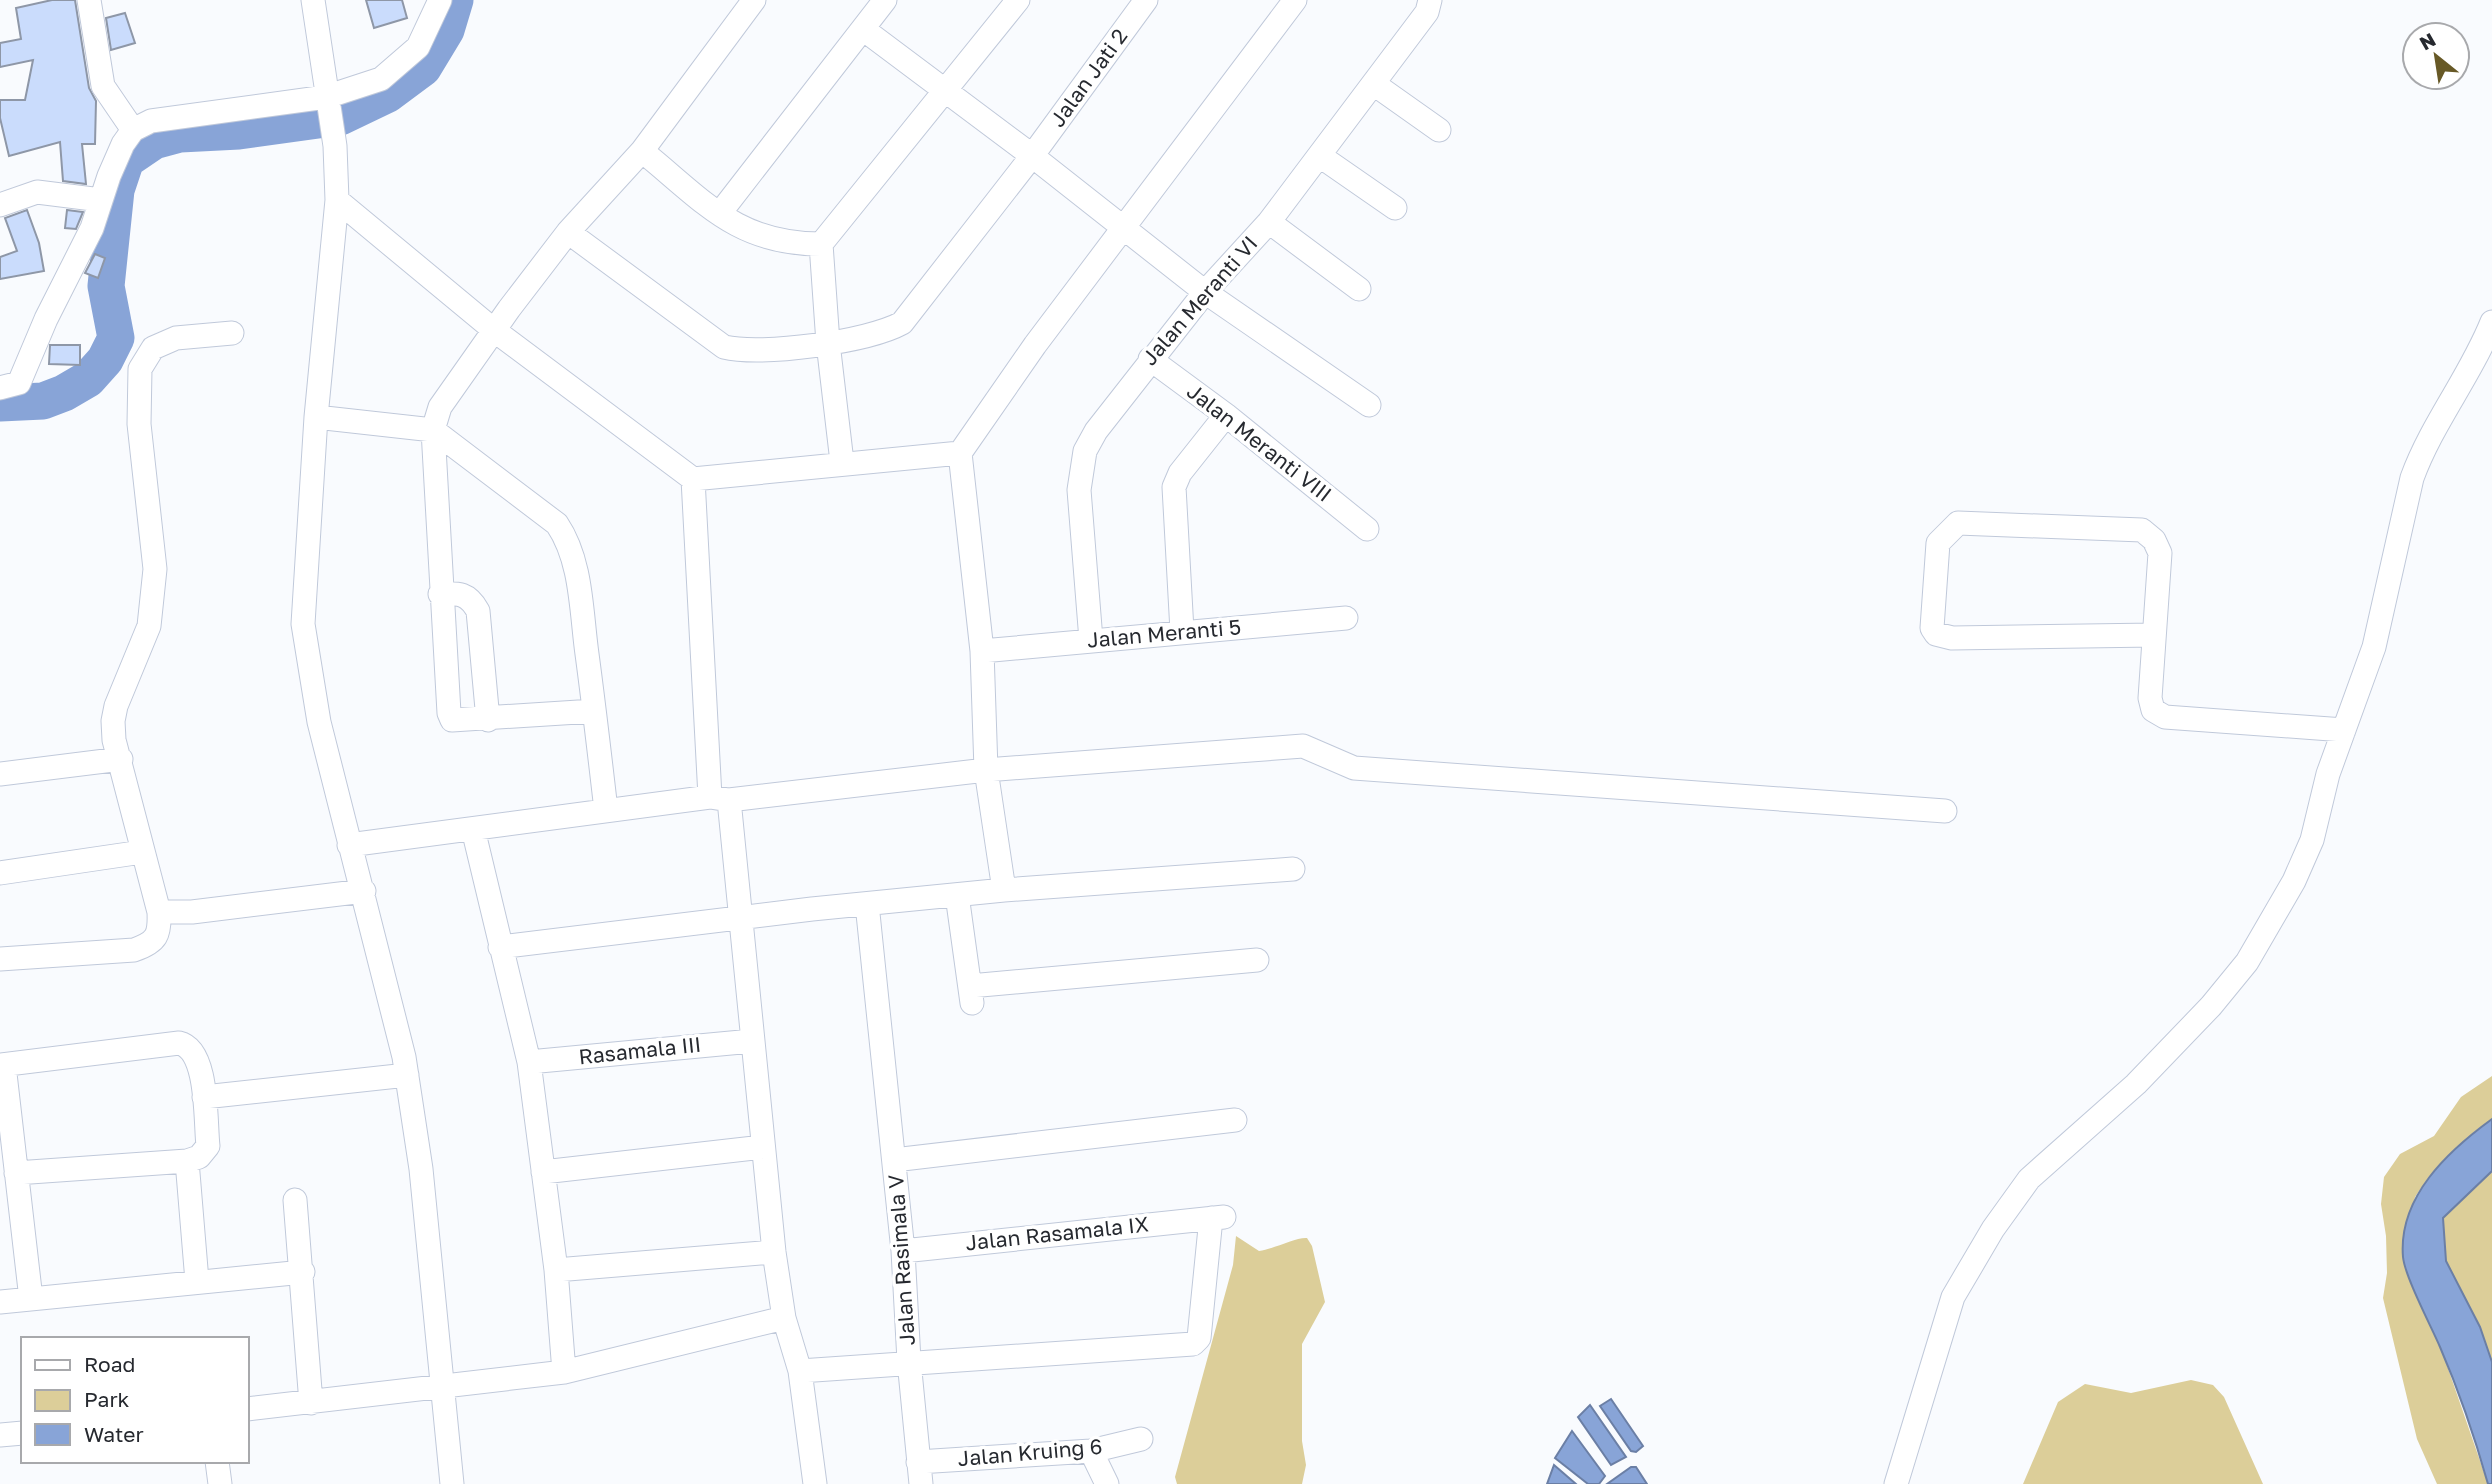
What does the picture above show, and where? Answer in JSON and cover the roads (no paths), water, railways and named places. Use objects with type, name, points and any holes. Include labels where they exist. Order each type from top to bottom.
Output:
[{"type":"street","points":[[89,0],[103,86],[133,130]]},
{"type":"street","points":[[313,0],[335,146],[337,200],[316,417],[303,624],[319,722],[349,845],[364,891],[407,1075],[421,1169],[452,1484]]},
{"type":"street","points":[[0,388],[19,383],[46,319],[92,228],[109,176],[133,130],[151,121],[327,99],[381,79],[418,47],[440,0]]},
{"type":"street","points":[[594,711],[459,722],[452,720],[449,713],[440,594],[433,430],[440,407],[568,232],[642,151],[754,0]]},
{"type":"street","points":[[720,213],[885,0]]},
{"type":"street","points":[[842,462],[828,343],[821,244],[1018,0]]},
{"type":"street","name":"Jalan Jati 2","points":[[568,232],[724,347],[743,352],[828,343],[888,331],[902,323],[1032,156],[1146,0]]},
{"type":"street","points":[[1004,890],[986,770],[982,651],[960,453],[1035,345],[1295,0]]},
{"type":"street","name":"Jalan Meranti VI","points":[[1091,640],[1079,490],[1085,451],[1096,431],[1150,359],[1205,292],[1269,222],[1320,156],[1427,12],[1430,0]]},
{"type":"street","points":[[863,29],[1032,156],[1205,292],[1369,405]]},
{"type":"street","points":[[1374,84],[1439,130]]},
{"type":"street","points":[[642,151],[720,213],[754,235],[787,244],[821,244]]},
{"type":"street","points":[[1320,156],[1395,208]]},
{"type":"street","points":[[0,205],[37,192],[101,200]]},
{"type":"street","points":[[337,200],[495,331],[693,479],[842,462],[960,453]]},
{"type":"street","points":[[1269,222],[1359,289]]},
{"type":"street","points":[[1896,1484],[1953,1297],[1970,1265],[2029,1178],[2136,1084],[2211,1006],[2247,962],[2294,881],[2312,840],[2328,774],[2374,647],[2404,510],[2421,453],[2474,364],[2492,322]]},
{"type":"street","points":[[0,959],[134,950],[152,944],[160,932],[159,912],[142,852],[113,721],[149,626],[155,569],[139,424],[139,369],[153,348],[176,338],[232,333]]},
{"type":"street","name":"Jalan Meranti VIII","points":[[1150,359],[1226,415],[1367,529]]},
{"type":"street","points":[[1182,631],[1174,487],[1180,473],[1226,415]]},
{"type":"street","points":[[316,417],[433,430],[556,524],[566,538],[577,573],[606,810]]},
{"type":"street","points":[[693,479],[720,799],[743,919],[752,1041],[774,1252],[784,1318],[800,1371],[815,1484]]},
{"type":"street","points":[[2154,635],[1952,638],[1936,634],[1932,628],[1938,543],[1958,523],[2142,530],[2154,540],[2160,552],[2150,698],[2153,710],[2165,717],[2344,730]]},
{"type":"street","points":[[440,594],[460,593],[472,600],[478,611],[488,720]]},
{"type":"street","name":"Jalan Meranti 5","points":[[982,651],[1346,618]]},
{"type":"street","points":[[349,845],[606,810],[986,770],[1303,746],[1354,768],[1945,811]]},
{"type":"street","points":[[0,774],[121,759]]},
{"type":"street","points":[[472,830],[528,1062],[556,1270],[564,1372]]},
{"type":"street","points":[[0,873],[142,852]]},
{"type":"street","points":[[500,947],[1004,890],[1293,869]]},
{"type":"street","points":[[159,912],[192,912],[364,891]]},
{"type":"street","points":[[957,895],[971,994],[1257,960]]},
{"type":"street","name":"Jalan Rasimala V","points":[[867,904],[904,1251],[909,1361],[919,1473]]},
{"type":"street","name":"Rasamala III","points":[[528,1062],[752,1041]]},
{"type":"street","points":[[16,1173],[187,1161],[199,1157],[208,1146],[199,1060],[186,1045],[179,1043],[2,1065],[31,1299]]},
{"type":"street","points":[[204,1097],[407,1075]]},
{"type":"street","points":[[894,1160],[1235,1119]]},
{"type":"street","points":[[543,1172],[763,1147]]},
{"type":"street","points":[[187,1161],[197,1281]]},
{"type":"street","points":[[295,1200],[303,1272],[311,1403]]},
{"type":"street","name":"Jalan Rasamala IX","points":[[800,1371],[909,1361],[1192,1344],[1199,1338],[1205,1278],[1218,1217],[904,1251]]},
{"type":"street","points":[[556,1270],[774,1252]]},
{"type":"street","points":[[0,1301],[303,1272]]},
{"type":"street","points":[[248,1409],[564,1372],[784,1318]]},
{"type":"street","points":[[0,1435],[21,1433]]},
{"type":"street","name":"Jalan Kruing 6","points":[[919,1473],[1091,1451],[1141,1439]]},
{"type":"street","points":[[1091,1451],[1107,1484]]},
{"type":"street","points":[[217,1463],[220,1484]]},
{"type":"water","points":[[2492,1119],[2492,1171],[2443,1218],[2446,1261],[2480,1327],[2492,1362],[2492,1484],[2488,1484],[2460,1398],[2413,1289],[2403,1257],[2404,1235],[2417,1195],[2443,1161]]},
{"type":"water","points":[[1611,1399],[1643,1446],[1636,1452],[1631,1451],[1600,1406]]},
{"type":"water","points":[[1590,1405],[1626,1457],[1611,1465],[1578,1417]]},
{"type":"water","points":[[1572,1431],[1605,1476],[1599,1484],[1588,1484],[1555,1458]]},
{"type":"water","points":[[1554,1465],[1576,1484],[1547,1484]]},
{"type":"water","points":[[1631,1467],[1636,1467],[1647,1484],[1607,1484]]},
{"type":"waterway","points":[[0,403],[43,401],[64,393],[88,379],[105,360],[116,338],[106,286],[116,190],[126,160],[154,141],[180,134],[239,131],[340,117],[388,94],[423,68],[446,30],[455,0]]}]
